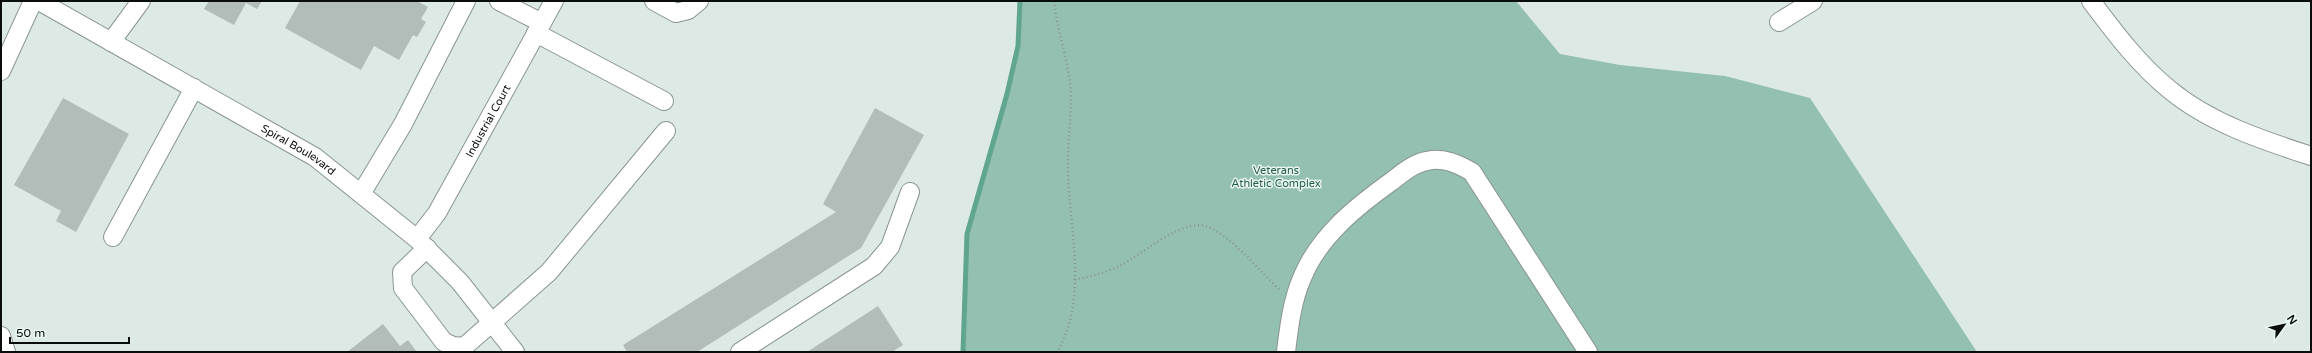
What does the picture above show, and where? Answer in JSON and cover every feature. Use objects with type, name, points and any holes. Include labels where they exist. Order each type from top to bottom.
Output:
[{"type":"street","points":[[1,71],[33,1]]},
{"type":"street","name":"Spiral Boulevard","points":[[39,1],[315,157],[422,244],[460,282],[515,352]]},
{"type":"street","points":[[111,42],[141,1]]},
{"type":"street","points":[[362,194],[403,124],[466,1]]},
{"type":"street","points":[[499,1],[539,28],[664,101]]},
{"type":"street","name":"Industrial Court","points":[[465,349],[444,342],[403,288],[402,272],[422,244],[437,213],[554,1]]},
{"type":"street","points":[[654,1],[676,13],[688,10],[699,1]]},
{"type":"street","points":[[1779,22],[1813,1]]},
{"type":"street","points":[[2091,1],[2143,66],[2171,91],[2207,115],[2259,139],[2311,156]]},
{"type":"street","points":[[113,236],[194,88]]},
{"type":"street","points":[[465,349],[491,322],[549,272],[666,131]]},
{"type":"street","points":[[1286,352],[1295,301],[1302,277],[1321,247],[1344,219],[1407,170],[1425,161],[1441,159],[1457,164],[1472,172],[1588,352]]},
{"type":"street","points":[[740,352],[874,266],[890,247],[910,192]]},
{"type":"street","points":[[1,336],[6,352]]},
{"type":"path","points":[[1054,1],[1072,103],[1068,168],[1075,280],[1072,311],[1067,336],[1057,352]]},
{"type":"path","points":[[1075,280],[1121,265],[1152,245],[1189,226],[1211,228],[1234,243],[1261,273],[1295,301]]},
{"type":"green space","name":"Veterans Athletic Complex","points":[[1020,1],[1516,1],[1560,54],[1620,65],[1725,76],[1810,98],[1977,352],[963,352],[967,234],[1007,94],[1018,46]]},
{"type":"building","points":[[209,1],[262,1],[257,9],[246,3],[234,25],[204,9]]},
{"type":"building","points":[[300,1],[417,1],[428,7],[421,19],[426,22],[417,37],[413,35],[399,60],[374,46],[361,70],[285,28]]},
{"type":"building","points":[[63,98],[129,134],[76,232],[56,221],[61,211],[14,185]]},
{"type":"building","points":[[875,108],[924,135],[861,248],[697,352],[627,352],[623,345],[836,212],[823,204]]},
{"type":"building","points":[[878,306],[903,345],[892,352],[807,352]]},
{"type":"building","points":[[383,324],[400,346],[408,340],[417,352],[347,352]]},
{"type":"waterway","points":[[963,352],[967,234],[1007,94],[1018,46],[1020,1]]}]
